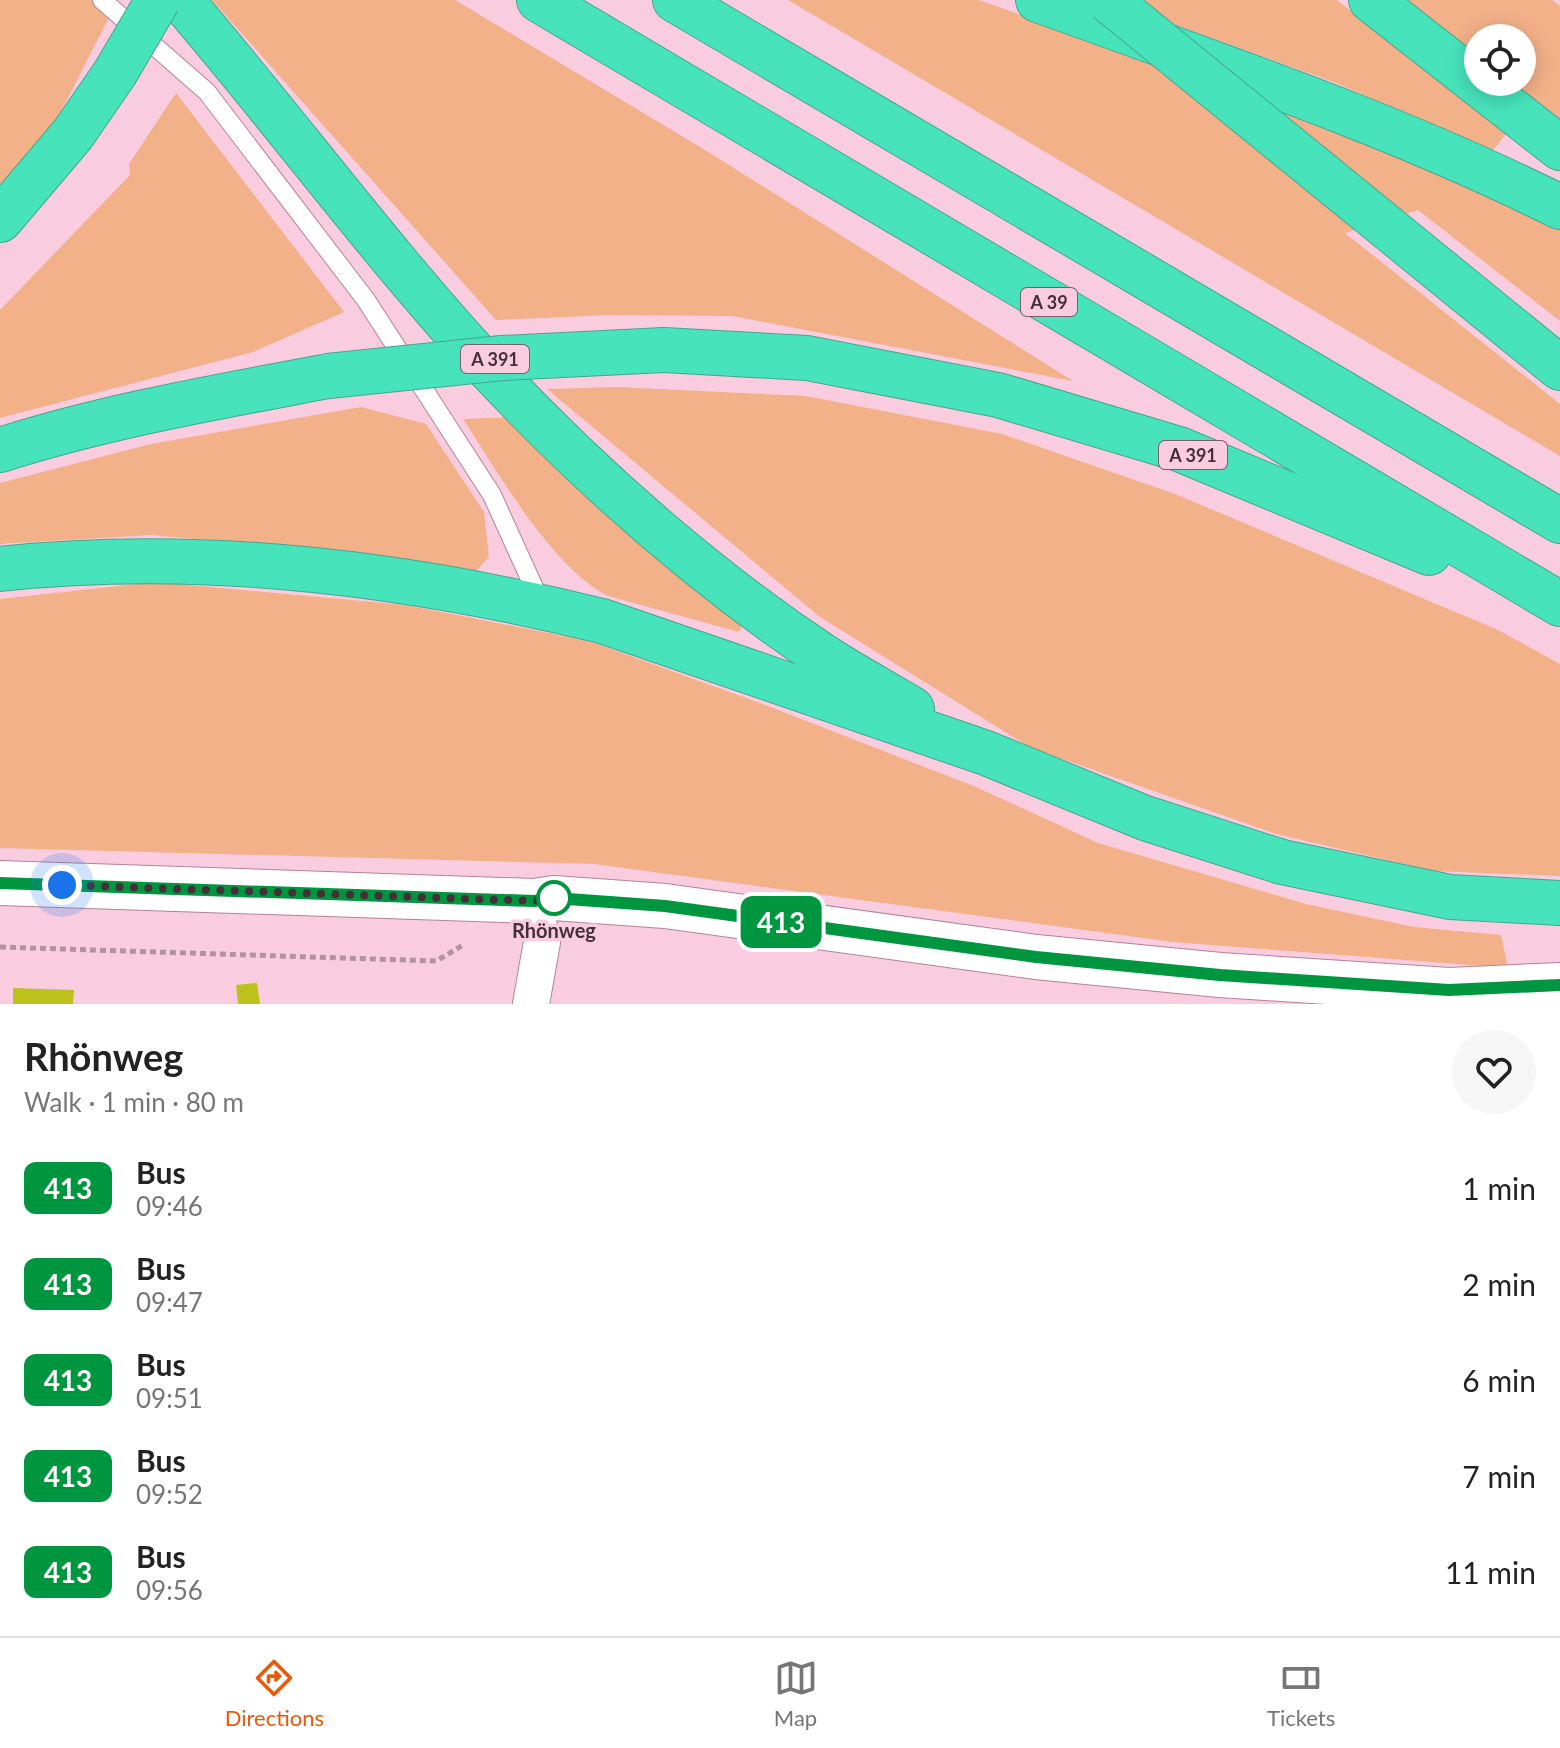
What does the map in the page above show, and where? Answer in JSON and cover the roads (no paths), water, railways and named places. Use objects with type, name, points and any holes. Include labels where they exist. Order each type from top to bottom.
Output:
[{"type":"highway","points":[[0,220],[73,134],[115,73],[158,0]]},
{"type":"highway","points":[[181,0],[384,247],[492,371],[576,455],[739,596],[824,656],[986,753]]},
{"type":"highway","name":"A 39","points":[[539,0],[1560,607]]},
{"type":"highway","points":[[675,0],[1560,521]]},
{"type":"highway","points":[[1038,0],[1329,105],[1480,167],[1560,207]]},
{"type":"highway","points":[[1108,0],[1560,368]]},
{"type":"highway","points":[[1371,0],[1560,148]]},
{"type":"highway","name":"A 391","points":[[0,450],[52,433],[170,406],[328,376],[502,358],[664,350],[807,358],[998,395],[1179,449],[1560,607]]},
{"type":"highway","points":[[0,569],[85,563],[245,564],[387,578],[542,606],[602,621],[986,753],[1145,818],[1282,862],[1450,897],[1560,903]]},
{"type":"street","points":[[0,883],[534,901],[554,898],[665,906],[1036,957],[1220,975],[1449,990],[1560,985]]},
{"type":"street","points":[[531,1004],[542,942],[534,901]]},
{"type":"lane","points":[[102,0],[207,92],[366,300],[492,495],[542,606]]},
{"type":"place","name":"Rhönweg","points":[[554,898]]}]
